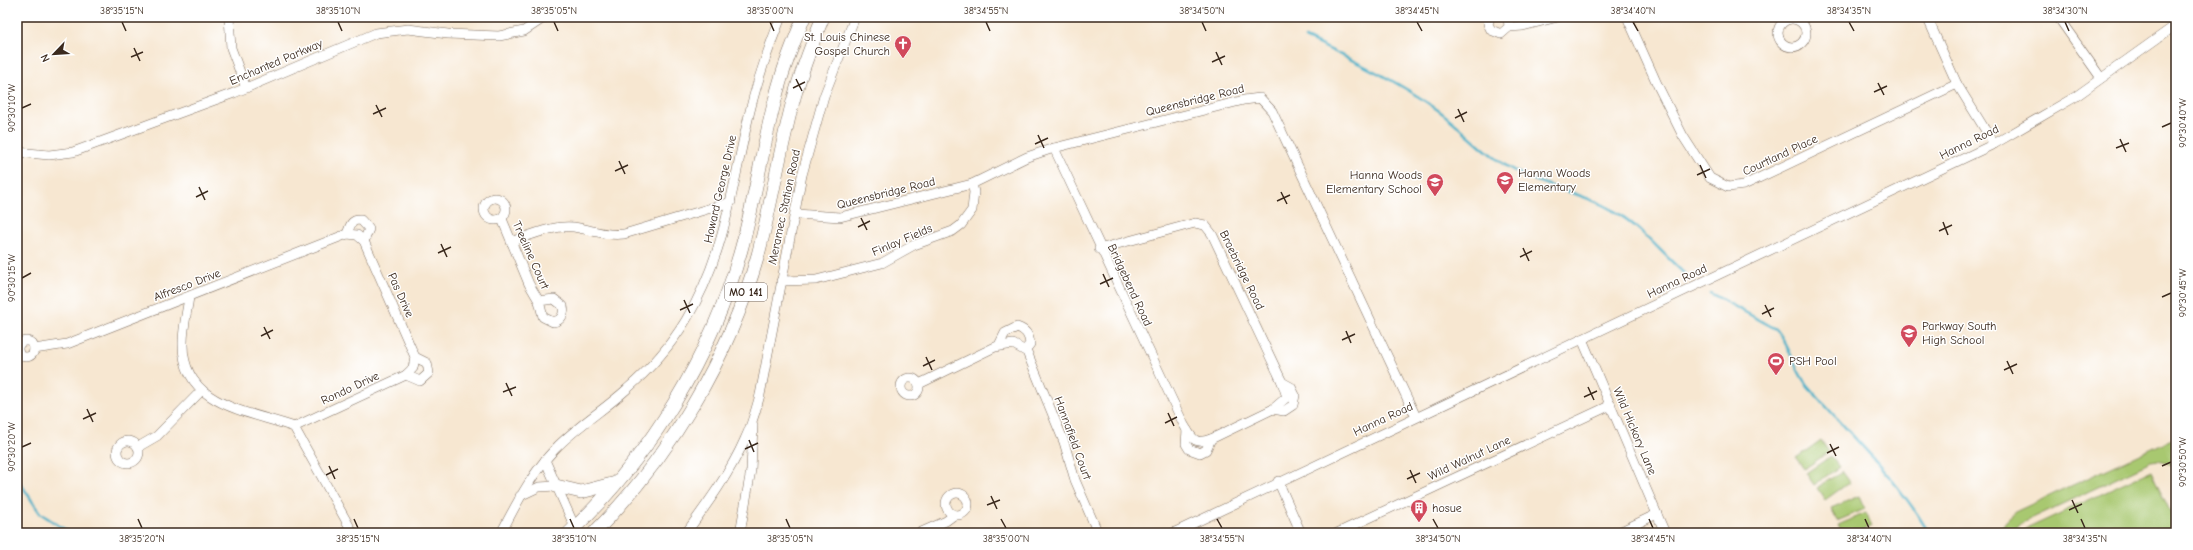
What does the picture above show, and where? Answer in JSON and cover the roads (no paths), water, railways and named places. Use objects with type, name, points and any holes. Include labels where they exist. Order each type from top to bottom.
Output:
[{"type":"highway","name":"MO 141","points":[[574,531],[616,483],[654,434],[681,391],[721,308],[743,242],[775,98],[804,17]]},
{"type":"highway","name":"MO 141","points":[[594,533],[627,497],[665,449],[698,396],[726,341],[748,285],[757,256],[792,105],[823,17]]},
{"type":"highway","points":[[556,486],[581,492],[616,483]]},
{"type":"street","points":[[229,17],[231,48],[246,88]]},
{"type":"street","name":"Enchanted Parkway","points":[[17,152],[49,155],[73,152],[246,88],[376,33],[408,29],[448,34],[499,36],[524,31],[545,17]]},
{"type":"street","name":"Howard George Drive","points":[[501,533],[520,497],[544,460],[571,434],[639,378],[676,335],[705,283],[721,243],[757,87],[781,17]]},
{"type":"street","name":"Meramec Station Road","points":[[686,533],[718,489],[746,439],[760,395],[781,281],[796,214],[802,175],[824,96],[855,17]]},
{"type":"street","points":[[1490,17],[1489,27],[1494,32],[1501,34],[1509,27],[1522,26],[1558,17]]},
{"type":"street","points":[[1508,17],[1509,27]]},
{"type":"street","name":"Courtland Place","points":[[1627,17],[1658,86],[1683,136],[1710,178],[1728,187],[1744,185],[1957,84]]},
{"type":"street","points":[[1927,17],[1957,84],[1994,144]]},
{"type":"street","points":[[2058,17],[2101,78]]},
{"type":"street","name":"Hanna Road","points":[[1173,533],[1278,481],[1994,144],[2075,97],[2176,25]]},
{"type":"street","name":"Queensbridge Road","points":[[796,214],[830,218],[840,217],[972,184],[1027,157],[1054,148],[1244,100],[1260,98],[1272,111],[1416,417]]},
{"type":"street","name":"Bridgebend Road","points":[[1054,148],[1099,249],[1187,430],[1194,440],[1201,442],[1211,439],[1273,409],[1286,397]]},
{"type":"street","name":"Finlay Fields","points":[[781,281],[816,280],[882,263],[914,245],[953,231],[961,225],[972,210],[974,192],[972,184]]},
{"type":"street","points":[[511,242],[533,234],[564,227],[579,227],[613,236],[624,234],[731,202]]},
{"type":"street","name":"Treeline Court","points":[[502,218],[529,284],[539,301]]},
{"type":"street","points":[[347,234],[350,224],[354,220],[361,220],[369,229],[361,238]]},
{"type":"street","name":"Braebridge Road","points":[[1099,249],[1195,224],[1205,225],[1212,234],[1282,382],[1286,397]]},
{"type":"street","name":"Alfresco Drive","points":[[34,349],[67,344],[190,297],[347,234],[361,238]]},
{"type":"street","name":"Pas Drive","points":[[361,238],[414,357],[413,368]]},
{"type":"street","points":[[190,297],[183,344],[185,362],[202,390],[210,397],[240,410],[294,427],[353,533]]},
{"type":"street","name":"Hannafield Court","points":[[999,346],[1005,332],[1017,327],[1023,329],[1029,336],[1030,344],[1025,350],[1064,442],[1074,480],[1098,533]]},
{"type":"street","name":"Wild Hickory Lane","points":[[1582,339],[1665,533]]},
{"type":"street","points":[[919,384],[999,346],[1013,344],[1025,350]]},
{"type":"street","points":[[406,375],[420,381],[429,373],[427,363],[414,357]]},
{"type":"street","name":"Rondo Drive","points":[[294,427],[406,375],[413,368]]},
{"type":"street","name":"Braebridge Road","points":[[1273,409],[1284,411],[1293,405],[1295,395],[1291,387],[1282,382]]},
{"type":"street","points":[[138,447],[157,436],[202,390]]},
{"type":"street","name":"Wild Walnut Lane","points":[[1337,533],[1611,405]]},
{"type":"street","points":[[740,533],[751,470],[754,414]]},
{"type":"street","points":[[544,460],[574,531]]},
{"type":"street","points":[[1278,481],[1301,533]]},
{"type":"street","points":[[520,497],[539,487],[556,486]]},
{"type":"street","points":[[1617,533],[1657,514]]},
{"type":"street","points":[[919,533],[954,515]]},
{"type":"waterway","points":[[1305,38],[1372,70],[1420,98],[1454,122],[1489,153],[1508,167],[1532,179],[1603,205],[1627,219],[1688,277]]},
{"type":"waterway","points":[[1710,293],[1776,329],[1785,342],[1799,372],[1807,385],[1902,492],[1929,533]]},
{"type":"waterway","points":[[17,478],[40,513],[70,533]]},
{"type":"place","name":"St. Louis Chinese Gospel Church","points":[[903,59]]},
{"type":"place","name":"Hanna Woods Elementary","points":[[1505,195]]},
{"type":"place","name":"Hanna Woods Elementary School","points":[[1435,197]]},
{"type":"place","name":"Parkway South High School","points":[[1909,348]]},
{"type":"place","name":"PSH Pool","points":[[1776,376]]},
{"type":"place","name":"hosue","points":[[1419,523]]}]
